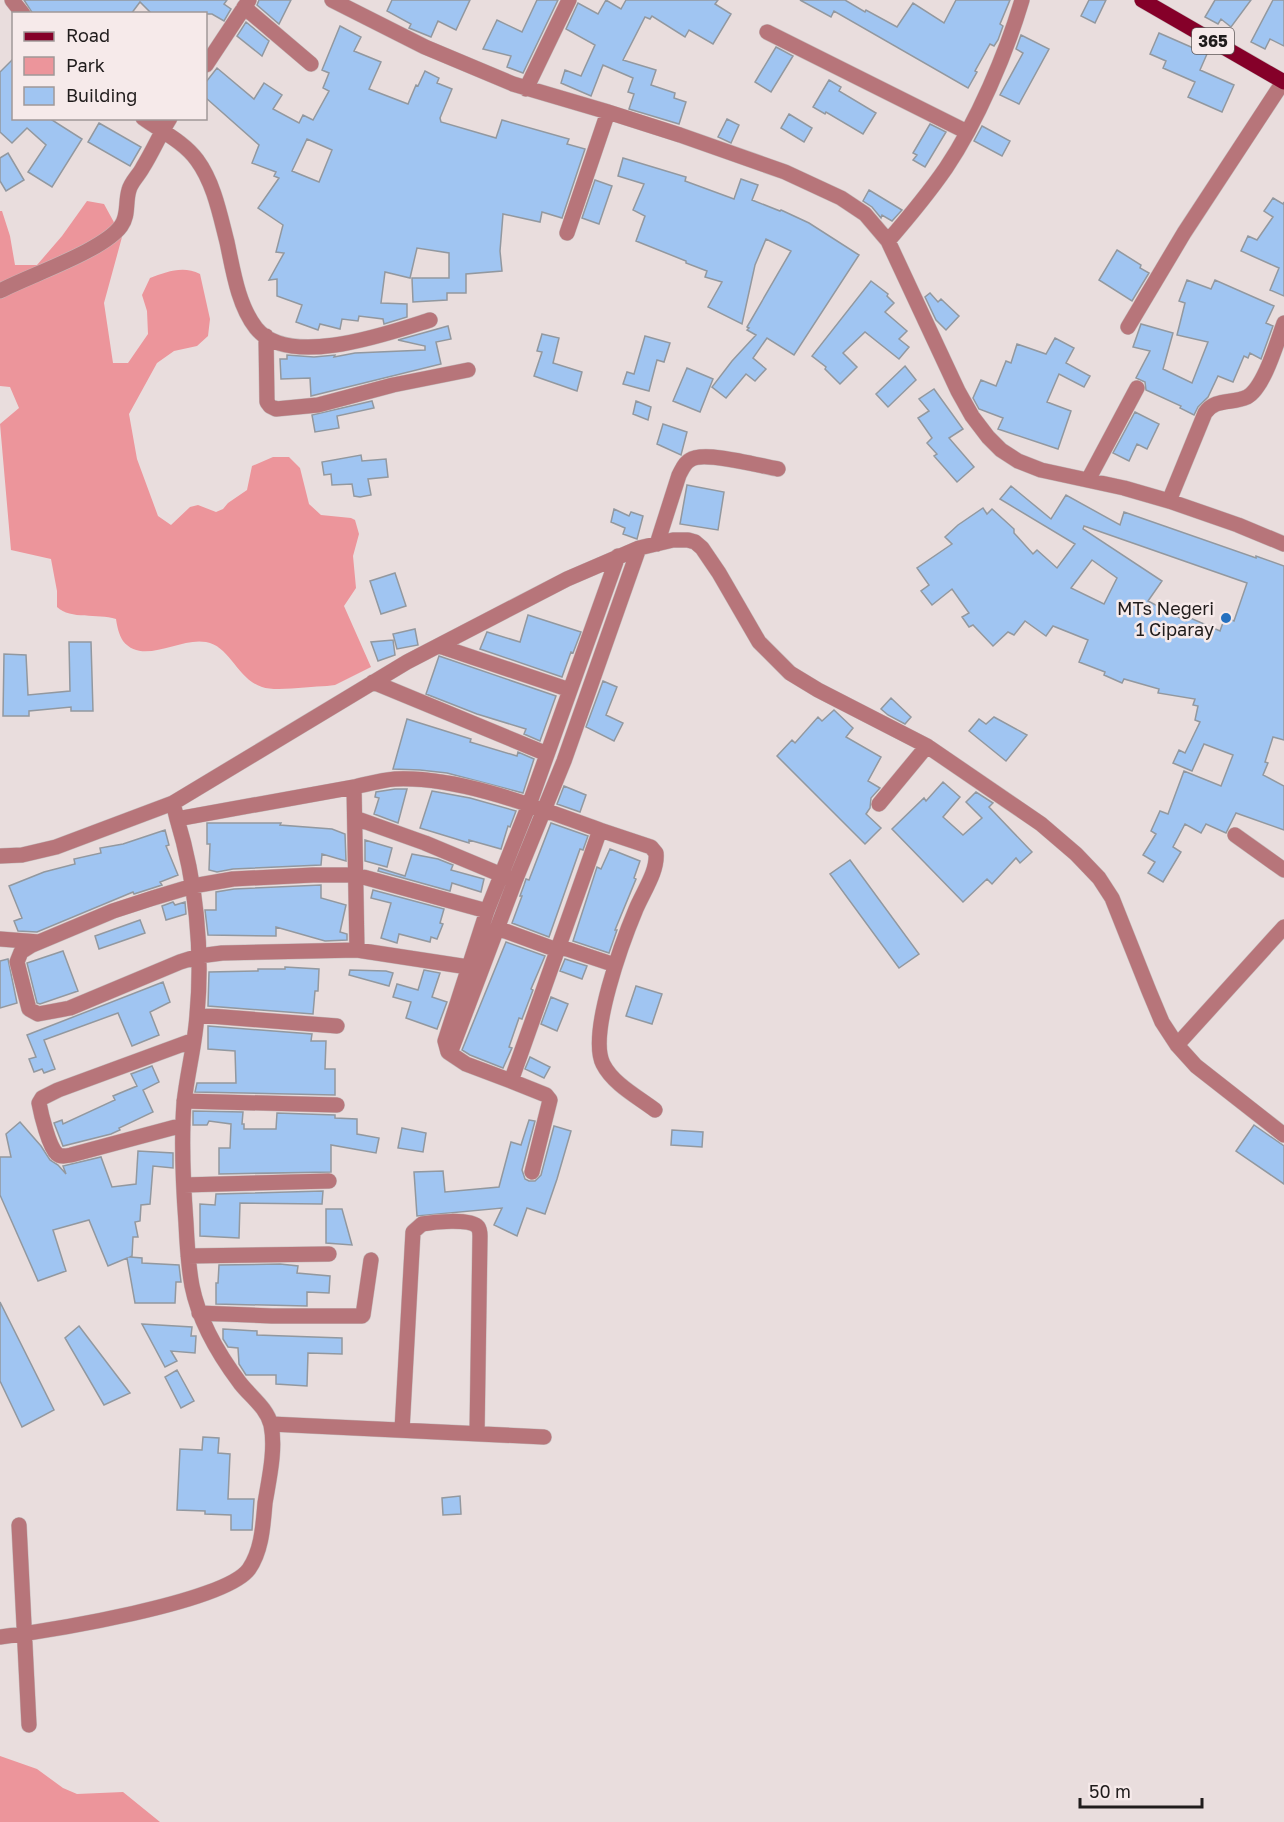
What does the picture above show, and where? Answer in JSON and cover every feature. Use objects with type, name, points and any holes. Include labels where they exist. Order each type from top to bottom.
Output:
[{"type":"main road","name":"365","points":[[1142,0],[1284,82]]},
{"type":"street","points":[[12,0],[21,12]]},
{"type":"street","points":[[526,89],[569,0]]},
{"type":"street","points":[[888,241],[940,176],[967,132],[1002,56],[1022,0]]},
{"type":"street","points":[[337,1],[425,47],[526,89],[609,112],[774,168],[812,183],[841,198],[864,214],[888,241],[958,391],[972,416],[1001,450],[1018,461],[1041,470],[1169,501],[1284,544]]},
{"type":"street","points":[[207,64],[247,4],[311,64]]},
{"type":"street","points":[[767,32],[967,132]]},
{"type":"street","points":[[1128,327],[1184,233],[1284,82]]},
{"type":"street","points":[[567,232],[609,112]]},
{"type":"street","points":[[150,120],[166,125],[192,154],[207,177],[222,222],[244,306],[254,326],[266,336],[276,342],[306,348],[351,341],[430,320]]},
{"type":"street","points":[[0,291],[91,248],[114,234],[122,225],[127,212],[128,191],[166,125]]},
{"type":"street","points":[[1169,501],[1207,410],[1216,403],[1244,398],[1255,390],[1284,323]]},
{"type":"street","points":[[266,336],[267,402],[276,409],[318,405],[393,385],[468,370]]},
{"type":"street","points":[[1088,480],[1137,388]]},
{"type":"street","points":[[657,544],[679,475],[684,465],[691,459],[699,456],[778,469]]},
{"type":"street","points":[[0,856],[22,855],[56,847],[172,803],[373,682],[567,579],[639,548],[683,540],[698,544],[720,573],[759,642],[790,673],[818,690],[927,746],[1041,824],[1076,854],[1099,878],[1112,898],[1162,1022],[1177,1045],[1196,1066],[1284,1135]]},
{"type":"street","points":[[532,1172],[550,1100],[546,1095],[461,1062],[445,1047],[445,1041],[487,912],[544,810],[564,761],[639,548]]},
{"type":"street","points":[[450,1053],[498,928],[508,878],[529,805],[618,556]]},
{"type":"street","points":[[439,646],[570,690]]},
{"type":"street","points":[[373,682],[547,754]]},
{"type":"street","points":[[879,804],[927,746]]},
{"type":"street","points":[[177,819],[354,788],[384,780],[426,780],[468,788],[529,805],[651,847],[657,855],[655,865],[615,965],[601,1026],[600,1044],[602,1061],[613,1078],[655,1110]]},
{"type":"street","points":[[354,788],[357,950]]},
{"type":"street","points":[[0,1637],[117,1616],[184,1600],[223,1587],[245,1575],[252,1566],[260,1542],[272,1442],[271,1424],[264,1411],[232,1372],[199,1313],[188,1256],[183,1125],[184,1101],[197,1015],[199,956],[189,863],[172,803]]},
{"type":"street","points":[[355,818],[425,843],[508,878]]},
{"type":"street","points":[[511,1081],[600,830]]},
{"type":"street","points":[[1235,835],[1284,870]]},
{"type":"street","points":[[468,967],[357,950],[249,951],[199,956],[164,968],[70,1008],[38,1014],[29,1009],[16,962],[21,952],[39,942],[113,912],[193,886],[243,879],[356,875],[487,912]]},
{"type":"street","points":[[1177,1045],[1284,927]]},
{"type":"street","points":[[498,928],[615,965]]},
{"type":"street","points":[[0,939],[39,942]]},
{"type":"street","points":[[197,1015],[337,1026]]},
{"type":"street","points":[[183,1125],[71,1155],[60,1155],[56,1153],[50,1142],[39,1103],[42,1098],[58,1090],[194,1040]]},
{"type":"street","points":[[184,1101],[337,1105]]},
{"type":"street","points":[[184,1185],[329,1181]]},
{"type":"street","points":[[402,1430],[413,1232],[425,1223],[465,1222],[480,1229],[477,1434]]},
{"type":"street","points":[[188,1256],[329,1254]]},
{"type":"street","points":[[199,1313],[362,1316],[371,1260]]},
{"type":"street","points":[[271,1424],[544,1437]]},
{"type":"street","points":[[19,1525],[29,1725]]},
{"type":"green space","points":[[87,201],[104,204],[122,237],[104,303],[113,363],[128,363],[148,334],[147,311],[142,295],[150,278],[181,270],[200,274],[210,319],[208,336],[197,346],[174,351],[157,363],[129,414],[137,459],[158,516],[171,525],[190,507],[198,505],[216,512],[223,509],[247,490],[252,466],[273,457],[289,457],[300,468],[309,504],[321,515],[355,520],[359,534],[353,556],[356,588],[344,606],[371,667],[335,685],[268,688],[253,683],[228,656],[206,642],[184,643],[151,651],[131,648],[123,641],[116,619],[69,614],[57,607],[57,591],[51,559],[11,550],[0,424],[19,408],[10,387],[0,386],[0,211],[2,211],[10,236],[15,265],[37,265],[62,236]]},
{"type":"green space","points":[[0,1756],[37,1769],[63,1788],[77,1794],[123,1792],[160,1822],[0,1822]]},
{"type":"building","points":[[24,0],[227,0],[224,4],[231,9],[224,21],[207,12],[150,12],[140,2],[132,12],[32,12]]},
{"type":"building","points":[[259,0],[291,0],[279,24],[257,5]]},
{"type":"building","points":[[392,0],[470,0],[456,30],[438,21],[431,37],[409,28],[411,24],[387,11]]},
{"type":"building","points":[[537,0],[558,0],[523,73],[507,67],[511,56],[483,49],[497,20],[522,32]]},
{"type":"building","points":[[606,0],[621,9],[626,0],[718,0],[715,4],[731,14],[713,44],[689,30],[685,37],[652,16],[650,19],[645,17],[623,60],[656,70],[651,85],[675,93],[674,98],[686,102],[679,124],[629,109],[634,94],[628,92],[633,78],[603,65],[591,96],[561,83],[565,70],[581,76],[595,45],[566,29],[578,3],[598,14]]},
{"type":"building","points":[[800,0],[845,0],[897,27],[913,3],[944,23],[956,0],[1010,0],[1000,24],[1003,26],[998,40],[994,46],[990,44],[968,88],[834,11],[831,17]]},
{"type":"building","points":[[1089,0],[1106,0],[1095,23],[1081,16]]},
{"type":"building","points":[[1215,0],[1251,0],[1231,27],[1221,19],[1218,24],[1205,17]]},
{"type":"building","points":[[1273,0],[1284,0],[1284,46],[1270,39],[1265,49],[1251,42]]},
{"type":"building","points":[[246,22],[269,41],[262,56],[237,36]]},
{"type":"building","points":[[340,26],[361,37],[354,51],[381,62],[369,89],[408,104],[425,71],[439,78],[437,83],[452,89],[440,118],[441,122],[496,138],[502,120],[569,139],[567,144],[585,149],[562,218],[542,212],[540,222],[503,214],[500,251],[502,271],[466,274],[466,293],[447,293],[447,300],[413,302],[412,278],[449,278],[449,253],[417,248],[410,278],[385,272],[381,303],[407,304],[407,317],[384,324],[383,319],[359,316],[358,321],[342,319],[340,329],[320,324],[318,330],[296,322],[302,305],[277,296],[277,279],[269,280],[284,253],[276,252],[283,225],[258,208],[279,178],[274,176],[276,172],[252,163],[259,145],[207,99],[207,81],[217,68],[254,99],[264,83],[282,95],[273,109],[299,123],[303,115],[313,120],[329,91],[323,88],[329,73],[322,70]],"holes":[[[307,139],[332,150],[319,182],[292,171]]]},
{"type":"building","points":[[1159,33],[1207,54],[1200,70],[1234,85],[1222,112],[1188,97],[1195,82],[1163,68],[1166,61],[1150,54]]},
{"type":"building","points":[[1021,35],[1049,49],[1019,104],[1000,95],[1023,53],[1016,49]]},
{"type":"building","points":[[776,47],[793,56],[771,92],[755,82]]},
{"type":"building","points":[[12,60],[12,120],[52,120],[82,139],[52,187],[28,172],[46,145],[27,128],[12,143],[0,132],[0,72]]},
{"type":"building","points":[[829,80],[841,87],[839,91],[876,113],[863,134],[813,107]]},
{"type":"building","points":[[789,114],[812,128],[804,142],[781,128]]},
{"type":"building","points":[[727,119],[739,125],[731,143],[718,137]]},
{"type":"building","points":[[99,123],[141,147],[130,166],[88,142]]},
{"type":"building","points":[[930,124],[946,132],[925,167],[913,160],[917,155],[913,153]]},
{"type":"building","points":[[982,126],[1010,141],[1002,156],[974,141]]},
{"type":"building","points":[[8,153],[24,180],[6,191],[0,181],[0,158]]},
{"type":"building","points":[[623,158],[686,177],[685,181],[734,199],[741,179],[758,185],[752,200],[809,223],[859,255],[794,355],[767,338],[753,358],[766,369],[755,381],[746,374],[726,398],[712,387],[756,335],[747,330],[749,328],[747,327],[791,251],[766,239],[755,265],[742,324],[708,307],[722,282],[705,277],[707,271],[636,241],[645,216],[633,210],[644,184],[618,176]]},
{"type":"building","points":[[595,180],[612,186],[599,224],[582,218]]},
{"type":"building","points":[[869,190],[902,210],[892,221],[882,215],[881,218],[872,207],[863,201]]},
{"type":"building","points":[[1273,198],[1283,204],[1284,202],[1284,296],[1270,290],[1279,268],[1241,251],[1248,236],[1257,240],[1273,217],[1264,211]]},
{"type":"building","points":[[1117,250],[1141,265],[1140,268],[1149,273],[1132,301],[1099,280]]},
{"type":"building","points":[[1187,280],[1211,289],[1215,280],[1274,306],[1266,323],[1273,326],[1261,359],[1250,353],[1248,358],[1244,356],[1233,382],[1218,376],[1208,397],[1194,415],[1180,408],[1181,406],[1146,390],[1145,382],[1136,378],[1150,351],[1133,347],[1141,324],[1173,333],[1163,369],[1192,383],[1208,342],[1177,335],[1185,303],[1179,301]]},
{"type":"building","points":[[871,281],[888,294],[887,296],[894,303],[885,312],[907,331],[899,339],[909,347],[899,359],[865,332],[843,353],[857,367],[840,384],[825,369],[826,367],[812,356]]},
{"type":"building","points":[[930,293],[938,302],[941,299],[959,316],[946,330],[936,320],[925,297]]},
{"type":"building","points":[[448,326],[451,339],[436,342],[441,364],[311,396],[310,378],[281,379],[280,359],[287,359],[287,355],[314,357],[335,355],[334,357],[355,353],[425,350],[425,346],[398,340]]},
{"type":"building","points":[[542,334],[559,338],[553,363],[582,372],[577,391],[534,376],[542,352],[537,351]]},
{"type":"building","points":[[645,336],[670,343],[664,362],[657,360],[649,391],[623,384],[627,372],[634,374]]},
{"type":"building","points":[[1055,338],[1074,348],[1066,363],[1090,376],[1084,387],[1059,374],[1047,402],[1071,411],[1058,449],[998,429],[1003,418],[979,409],[973,398],[981,380],[996,386],[1006,361],[1011,363],[1017,344],[1046,354]]},
{"type":"building","points":[[905,366],[916,380],[888,407],[876,394]]},
{"type":"building","points":[[687,368],[713,379],[700,412],[673,401]]},
{"type":"building","points":[[934,389],[963,429],[949,438],[974,467],[957,482],[934,456],[937,454],[927,443],[932,438],[918,418],[929,411],[919,399]]},
{"type":"building","points":[[372,401],[374,408],[337,416],[339,428],[315,432],[312,415]]},
{"type":"building","points":[[636,401],[651,407],[648,420],[633,414]]},
{"type":"building","points":[[1135,412],[1159,424],[1147,449],[1137,444],[1129,461],[1113,453]]},
{"type":"building","points":[[663,424],[687,432],[681,455],[657,444]]},
{"type":"building","points":[[361,455],[362,461],[386,459],[388,477],[368,479],[371,495],[354,496],[352,484],[332,485],[331,474],[324,475],[322,462]]},
{"type":"building","points":[[687,485],[724,492],[718,530],[680,524]]},
{"type":"building","points":[[1011,486],[1051,519],[1066,495],[1120,525],[1124,512],[1284,566],[1284,740],[1273,737],[1263,775],[1284,786],[1284,830],[1236,813],[1226,833],[1206,824],[1201,833],[1185,824],[1173,847],[1181,852],[1163,882],[1148,873],[1155,862],[1143,855],[1156,834],[1151,831],[1160,811],[1168,814],[1184,771],[1221,786],[1233,755],[1204,744],[1192,771],[1173,763],[1179,750],[1185,753],[1200,722],[1195,720],[1198,706],[1193,705],[1195,699],[1158,693],[1159,689],[1124,679],[1122,683],[1104,675],[1105,672],[1079,662],[1088,640],[1053,626],[1046,636],[1025,621],[1014,635],[1008,632],[993,646],[973,625],[969,627],[962,617],[969,613],[952,589],[932,605],[921,591],[929,585],[917,568],[952,544],[945,537],[983,508],[987,514],[992,509],[1014,529],[1014,533],[1033,554],[1037,550],[1057,568],[1075,544],[1000,499]],"holes":[[[1084,526],[1247,583],[1234,621],[1225,617],[1220,631],[1188,617],[1186,621],[1148,601],[1162,581],[1083,529]],[[1092,560],[1117,578],[1104,604],[1071,588]]]},
{"type":"building","points":[[614,509],[629,516],[631,512],[643,516],[637,539],[623,534],[625,528],[611,522]]},
{"type":"building","points":[[395,573],[406,606],[381,614],[370,581]]},
{"type":"building","points":[[528,615],[581,632],[562,677],[480,649],[487,632],[520,642]]},
{"type":"building","points":[[415,629],[418,645],[397,649],[393,634]]},
{"type":"building","points":[[393,640],[395,655],[378,661],[371,642]]},
{"type":"building","points":[[69,642],[91,642],[93,711],[71,711],[71,707],[29,711],[29,716],[3,716],[4,654],[26,655],[28,695],[70,691]]},
{"type":"building","points":[[439,656],[556,696],[540,741],[524,734],[526,729],[477,714],[426,694]]},
{"type":"building","points":[[603,681],[617,687],[606,715],[623,723],[614,741],[586,727]]},
{"type":"building","points":[[891,698],[911,717],[905,724],[881,709]]},
{"type":"building","points":[[834,710],[853,728],[846,737],[881,757],[868,781],[880,788],[871,798],[870,808],[866,814],[881,828],[865,844],[777,756],[792,740],[795,743],[818,717],[822,721]]},
{"type":"building","points":[[994,717],[1027,735],[1006,761],[969,731],[979,719],[986,724]]},
{"type":"building","points":[[407,719],[471,739],[470,742],[517,756],[518,752],[534,759],[523,793],[447,773],[393,769]]},
{"type":"building","points":[[943,782],[960,797],[943,817],[963,835],[982,818],[966,802],[976,792],[993,803],[989,807],[1032,852],[1020,863],[1016,858],[992,884],[987,879],[963,902],[892,829],[924,798],[926,801]]},
{"type":"building","points":[[564,786],[586,795],[580,812],[557,804]]},
{"type":"building","points":[[407,789],[398,823],[374,814],[379,798],[375,797],[376,792]]},
{"type":"building","points":[[432,791],[470,798],[516,811],[510,827],[508,826],[501,849],[469,840],[469,843],[420,828]]},
{"type":"building","points":[[207,823],[281,823],[280,825],[332,829],[345,834],[346,861],[322,854],[321,865],[233,869],[217,872],[209,870],[210,844],[207,844]]},
{"type":"building","points":[[551,823],[588,836],[583,850],[580,849],[549,937],[512,923],[526,879],[529,880]]},
{"type":"building","points":[[165,830],[169,845],[166,846],[178,875],[160,882],[162,885],[134,894],[133,892],[37,932],[18,931],[14,921],[22,918],[9,886],[44,872],[75,864],[74,859],[101,853],[100,848],[123,844]]},
{"type":"building","points":[[365,840],[392,848],[387,867],[365,861]]},
{"type":"building","points":[[610,849],[640,861],[634,878],[636,879],[615,930],[617,930],[609,953],[573,941],[597,867],[601,869]]},
{"type":"building","points":[[412,854],[438,859],[453,865],[451,870],[484,879],[481,892],[452,883],[450,891],[378,871],[379,868],[405,876]]},
{"type":"building","points":[[850,860],[919,954],[899,968],[830,874]]},
{"type":"building","points":[[321,885],[321,898],[346,905],[340,932],[347,934],[347,940],[325,941],[276,927],[276,936],[208,935],[205,910],[216,910],[216,892]]},
{"type":"building","points":[[373,890],[444,909],[440,923],[443,924],[437,939],[431,937],[430,942],[399,934],[397,943],[381,938],[391,903],[371,898]]},
{"type":"building","points":[[173,902],[175,905],[185,902],[186,914],[166,920],[162,906]]},
{"type":"building","points":[[140,920],[145,933],[99,949],[95,936]]},
{"type":"building","points":[[506,942],[545,956],[531,989],[533,990],[522,1019],[519,1018],[509,1047],[512,1048],[503,1068],[462,1050]]},
{"type":"building","points":[[63,951],[78,991],[40,1004],[37,1003],[27,963]]},
{"type":"building","points":[[8,959],[17,1003],[0,1008],[0,961]]},
{"type":"building","points":[[565,959],[587,966],[582,979],[560,971]]},
{"type":"building","points":[[285,967],[319,969],[318,991],[315,991],[313,1014],[208,1006],[209,972],[258,971],[258,969],[285,969]]},
{"type":"building","points":[[350,970],[393,973],[389,986],[349,975]]},
{"type":"building","points":[[424,970],[440,973],[432,997],[447,1002],[437,1029],[406,1018],[411,1002],[393,997],[397,984],[418,990]]},
{"type":"building","points":[[163,982],[170,1002],[150,1012],[159,1035],[132,1046],[118,1013],[44,1040],[55,1069],[44,1073],[42,1069],[34,1072],[29,1059],[36,1057],[27,1035]]},
{"type":"building","points":[[636,986],[662,994],[652,1024],[626,1016]]},
{"type":"building","points":[[551,997],[568,1004],[557,1031],[541,1024]]},
{"type":"building","points":[[208,1026],[312,1034],[311,1041],[326,1041],[325,1069],[335,1069],[335,1095],[195,1092],[197,1083],[236,1083],[235,1051],[208,1049]]},
{"type":"building","points":[[530,1057],[550,1067],[544,1078],[525,1069]]},
{"type":"building","points":[[152,1066],[159,1082],[143,1090],[153,1112],[111,1134],[63,1146],[54,1123],[62,1120],[63,1124],[115,1100],[113,1096],[137,1086],[131,1074]]},
{"type":"building","points":[[193,1111],[243,1112],[244,1129],[276,1129],[277,1113],[335,1115],[335,1118],[357,1119],[357,1134],[379,1138],[376,1153],[331,1145],[331,1172],[219,1174],[219,1148],[230,1148],[231,1124],[209,1121],[207,1125],[193,1125]]},
{"type":"building","points":[[529,1120],[535,1121],[522,1170],[525,1179],[529,1181],[535,1181],[541,1175],[554,1126],[571,1131],[545,1214],[527,1208],[517,1236],[494,1225],[502,1208],[417,1216],[414,1172],[443,1171],[445,1192],[499,1187],[511,1142],[521,1145]]},
{"type":"building","points":[[20,1122],[50,1160],[66,1174],[63,1166],[101,1157],[112,1187],[136,1184],[138,1151],[173,1153],[173,1168],[153,1166],[150,1204],[141,1205],[140,1221],[135,1222],[138,1237],[133,1237],[132,1256],[130,1257],[142,1258],[142,1263],[179,1265],[181,1282],[176,1282],[175,1303],[135,1303],[127,1258],[108,1266],[89,1220],[53,1230],[66,1271],[38,1281],[0,1195],[0,1157],[11,1157],[6,1134]]},
{"type":"building","points":[[1254,1125],[1284,1146],[1284,1184],[1236,1151]]},
{"type":"building","points":[[402,1128],[426,1133],[423,1152],[398,1148]]},
{"type":"building","points":[[672,1130],[703,1132],[702,1147],[671,1145]]},
{"type":"building","points":[[323,1191],[322,1204],[240,1203],[239,1238],[200,1236],[200,1204],[215,1205],[216,1194]]},
{"type":"building","points":[[326,1209],[342,1209],[352,1245],[326,1243]]},
{"type":"building","points":[[219,1265],[298,1266],[297,1273],[330,1276],[329,1293],[307,1292],[307,1306],[216,1304]]},
{"type":"building","points":[[0,1302],[54,1410],[22,1427],[0,1381]]},
{"type":"building","points":[[142,1324],[192,1327],[191,1336],[196,1336],[195,1353],[171,1351],[177,1361],[165,1367]]},
{"type":"building","points":[[79,1326],[130,1393],[104,1405],[65,1338]]},
{"type":"building","points":[[223,1329],[257,1331],[257,1335],[342,1338],[342,1354],[308,1353],[307,1386],[276,1384],[276,1375],[246,1375],[239,1364],[238,1348],[228,1347],[223,1339]]},
{"type":"building","points":[[177,1370],[194,1401],[181,1408],[165,1377]]},
{"type":"building","points":[[203,1437],[219,1438],[218,1453],[230,1454],[228,1499],[254,1499],[252,1530],[231,1530],[231,1515],[177,1510],[180,1449],[202,1450]]},
{"type":"building","points":[[460,1496],[461,1514],[443,1515],[442,1498]]},
{"type":"place","name":"MTs Negeri 1 Ciparay","points":[[1226,618]]}]
